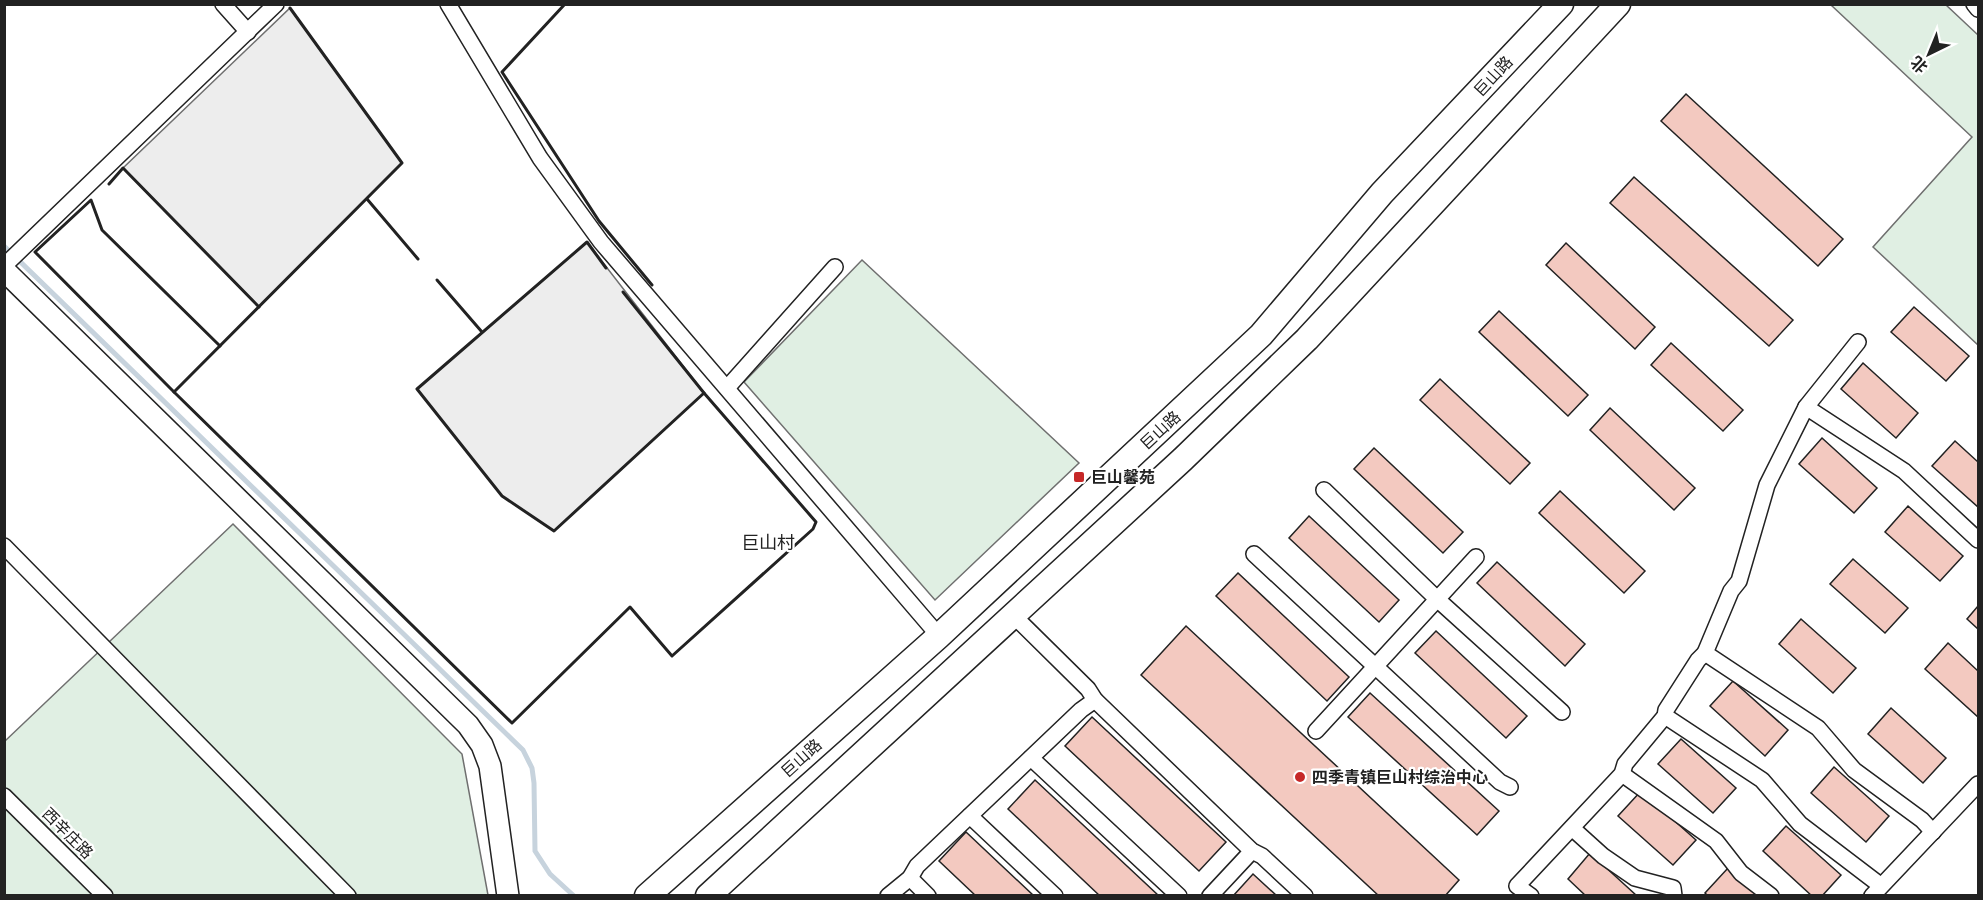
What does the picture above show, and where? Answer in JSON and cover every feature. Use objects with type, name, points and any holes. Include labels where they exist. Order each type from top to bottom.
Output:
[{"type":"main road","name":"巨山路","points":[[647,896],[939,636],[1261,335],[1382,193],[1561,4]]},
{"type":"main road","points":[[708,896],[1183,459],[1307,339],[1618,4]]},
{"type":"street","points":[[223,4],[248,32]]},
{"type":"street","points":[[4,266],[276,4]]},
{"type":"street","points":[[448,4],[540,158],[595,233],[939,636]]},
{"type":"street","points":[[1974,4],[1978,9]]},
{"type":"street","points":[[727,388],[835,267]]},
{"type":"street","points":[[4,270],[468,725],[482,745],[490,766],[508,896]]},
{"type":"street","points":[[1531,896],[1517,886],[1622,774],[1625,764],[1665,716],[1666,710],[1698,660],[1705,653],[1731,591],[1738,581],[1767,486],[1806,407],[1858,342]]},
{"type":"street","points":[[1806,407],[1904,471],[1978,540]]},
{"type":"street","points":[[1324,490],[1437,598],[1562,712]]},
{"type":"street","points":[[4,546],[348,896]]},
{"type":"street","points":[[1254,554],[1500,782],[1510,787]]},
{"type":"street","points":[[1316,731],[1476,557]]},
{"type":"street","points":[[1013,615],[1088,689],[1095,700],[1251,851],[1262,856],[1305,896]]},
{"type":"street","points":[[1705,653],[1818,728],[1854,770],[1923,820],[1933,832]]},
{"type":"street","points":[[888,896],[910,878],[917,866],[1081,710],[1095,700]]},
{"type":"street","points":[[1665,716],[1762,780],[1800,824],[1876,890],[1978,784]]},
{"type":"street","points":[[1031,758],[1179,896]]},
{"type":"street","points":[[1622,774],[1716,840],[1741,873],[1771,896]]},
{"type":"street","name":"西辛庄路","points":[[4,796],[105,896]]},
{"type":"street","points":[[970,816],[1055,896]]},
{"type":"street","points":[[1572,828],[1603,855],[1635,878],[1673,888],[1674,896]]},
{"type":"street","points":[[1210,896],[1251,851]]},
{"type":"street","points":[[910,878],[928,896]]},
{"type":"green space","points":[[1831,5],[1946,5],[1978,35],[1978,345],[1873,247],[1972,137]]},
{"type":"green space","points":[[862,260],[1079,463],[935,600],[744,382]]},
{"type":"green space","points":[[233,524],[462,754],[488,895],[5,896],[5,741]]},
{"type":"shaded area","points":[[290,8],[402,163],[259,307],[123,168]]},
{"type":"shaded area","points":[[587,242],[704,393],[554,531],[502,496],[417,389]]},
{"type":"building","points":[[1686,94],[1843,239],[1818,266],[1661,121]]},
{"type":"building","points":[[1634,177],[1793,320],[1769,346],[1610,203]]},
{"type":"building","points":[[1566,243],[1655,327],[1635,349],[1546,265]]},
{"type":"building","points":[[1914,307],[1969,356],[1946,381],[1891,332]]},
{"type":"building","points":[[1499,311],[1588,395],[1568,416],[1479,332]]},
{"type":"building","points":[[1671,343],[1743,410],[1723,431],[1651,365]]},
{"type":"building","points":[[1863,363],[1918,413],[1896,438],[1841,389]]},
{"type":"building","points":[[1440,379],[1530,463],[1510,484],[1420,400]]},
{"type":"building","points":[[1610,408],[1695,488],[1674,510],[1590,430]]},
{"type":"building","points":[[1822,438],[1877,488],[1854,513],[1799,464]]},
{"type":"building","points":[[1955,441],[1978,462],[1978,507],[1932,466]]},
{"type":"building","points":[[1374,448],[1463,532],[1443,553],[1354,469]]},
{"type":"building","points":[[1560,491],[1645,571],[1624,593],[1539,513]]},
{"type":"building","points":[[1908,506],[1963,556],[1940,581],[1885,532]]},
{"type":"building","points":[[1309,516],[1399,600],[1379,622],[1289,538]]},
{"type":"building","points":[[1853,559],[1908,608],[1885,633],[1830,584]]},
{"type":"building","points":[[1497,562],[1585,644],[1565,666],[1477,583]]},
{"type":"building","points":[[1238,573],[1349,677],[1327,701],[1216,596]]},
{"type":"building","points":[[1978,606],[1978,629],[1967,619]]},
{"type":"building","points":[[1801,619],[1856,668],[1833,693],[1779,644]]},
{"type":"building","name":"四季青镇巨山村综治中心","points":[[1186,626],[1459,880],[1445,896],[1379,896],[1141,675]]},
{"type":"building","points":[[1436,631],[1527,716],[1506,738],[1415,653]]},
{"type":"building","points":[[1948,643],[1978,671],[1978,717],[1925,669]]},
{"type":"building","points":[[1733,681],[1788,730],[1765,756],[1710,706]]},
{"type":"building","points":[[1370,693],[1499,811],[1477,835],[1348,717]]},
{"type":"building","points":[[1891,708],[1946,758],[1923,783],[1868,734]]},
{"type":"building","points":[[1092,717],[1226,842],[1199,871],[1065,746]]},
{"type":"building","points":[[1681,739],[1736,788],[1713,813],[1658,764]]},
{"type":"building","points":[[1834,767],[1889,816],[1866,842],[1811,793]]},
{"type":"building","points":[[1035,780],[1159,896],[1100,896],[1008,809]]},
{"type":"building","points":[[1641,791],[1696,840],[1673,865],[1618,816]]},
{"type":"building","points":[[1786,826],[1841,875],[1822,896],[1812,896],[1763,851]]},
{"type":"building","points":[[966,832],[1034,896],[976,896],[939,861]]},
{"type":"building","points":[[1590,853],[1637,896],[1586,896],[1568,879]]},
{"type":"building","points":[[1728,868],[1759,896],[1708,896],[1705,893]]},
{"type":"building","points":[[1253,874],[1277,896],[1233,896]]},
{"type":"waterway","points":[[4,246],[523,750],[532,768],[534,783],[535,851],[550,874],[574,896]]},
{"type":"wall","points":[[565,4],[502,72],[599,221],[652,285]]},
{"type":"wall","points":[[290,8],[402,163],[174,392],[512,723],[630,607],[672,656],[813,529],[816,522],[704,393],[554,531],[502,496],[417,389],[587,242],[606,268]]},
{"type":"wall","points":[[109,184],[123,168],[259,307]]},
{"type":"wall","points":[[367,199],[418,259]]},
{"type":"wall","points":[[174,392],[35,252],[91,200],[102,230],[220,346]]},
{"type":"wall","points":[[437,280],[482,332]]},
{"type":"wall","points":[[623,292],[704,393]]},
{"type":"place","name":"巨山馨苑","points":[[1079,477]]},
{"type":"place","name":"四季青镇巨山村综治中心","points":[[1300,777]]},
{"type":"district","name":"巨山村","points":[[768,543]]}]
